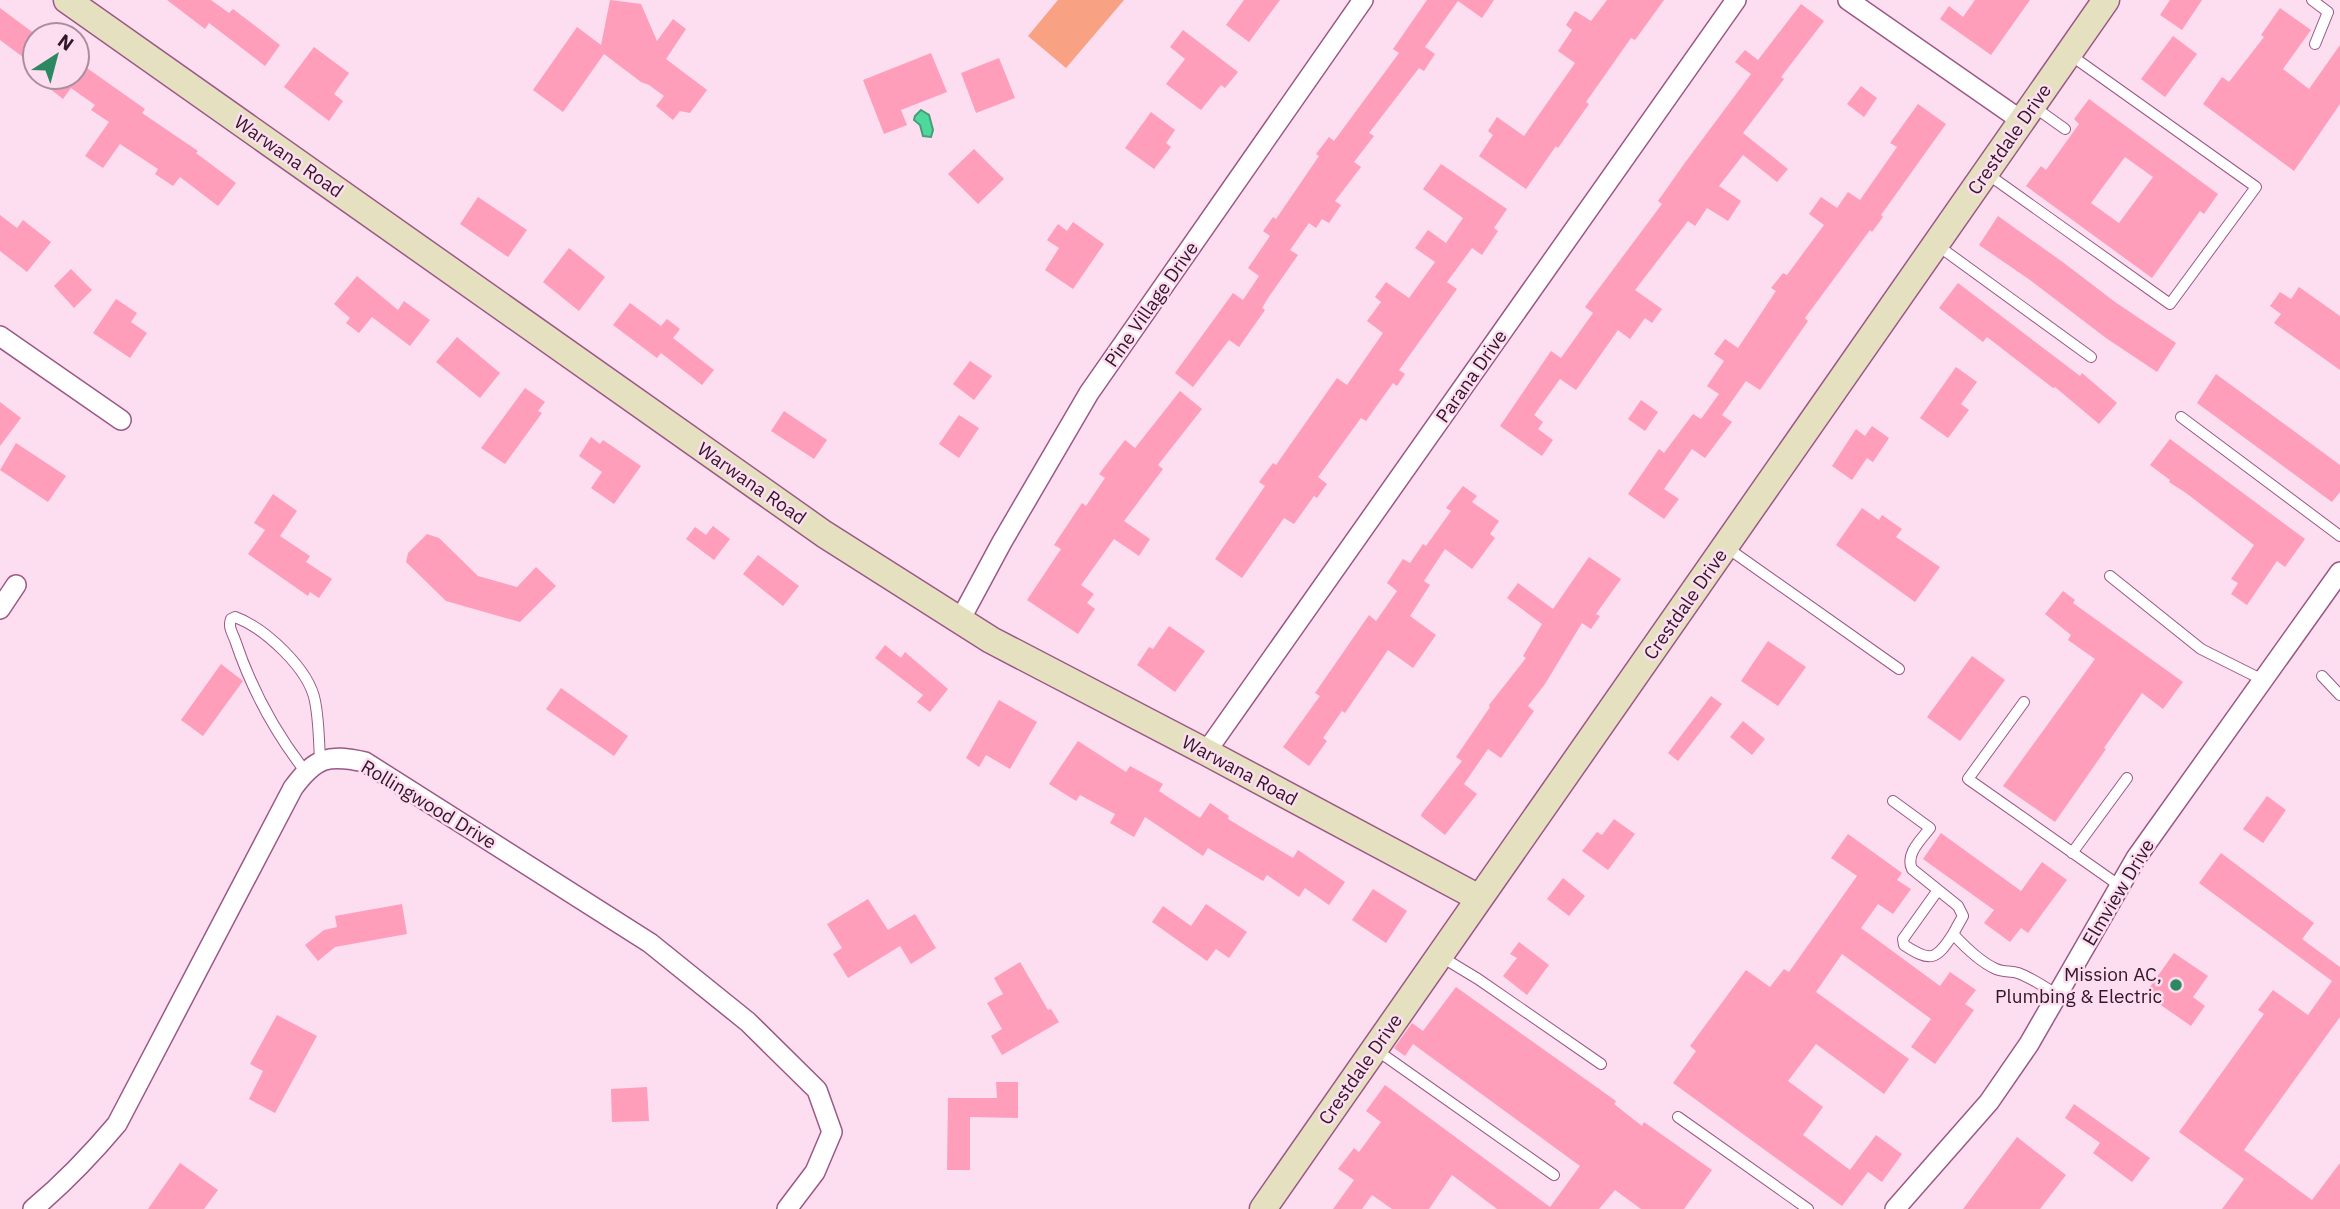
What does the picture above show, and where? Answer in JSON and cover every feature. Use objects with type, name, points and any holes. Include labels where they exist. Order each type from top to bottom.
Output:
[{"type":"street","name":"Warwana Road","points":[[67,0],[824,534],[990,640],[1479,898]]},
{"type":"street","name":"Pine Village Drive","points":[[960,620],[1088,393],[1363,0]]},
{"type":"street","name":"Parana Drive","points":[[1206,752],[1736,0]]},
{"type":"street","points":[[1848,0],[2028,114]]},
{"type":"street","name":"Crestdale Drive","points":[[1263,1209],[2106,0]]},
{"type":"street","points":[[0,336],[121,420]]},
{"type":"street","name":"Elmview Drive","points":[[1895,1209],[1989,1102],[2029,1044],[2136,858],[2340,572]]},
{"type":"street","points":[[1,603],[16,585]]},
{"type":"street","name":"Rollingwood Drive","points":[[313,766],[340,756],[365,762],[650,943],[748,1022],[817,1090],[832,1132],[815,1172],[787,1209]]},
{"type":"street","points":[[33,1209],[90,1156],[117,1124],[293,788],[313,766]]},
{"type":"lane","points":[[2312,0],[2328,12],[2315,44]]},
{"type":"lane","points":[[1986,172],[2170,304],[2256,187],[2069,54]]},
{"type":"lane","points":[[2028,114],[2065,129]]},
{"type":"lane","points":[[1936,244],[2091,357]]},
{"type":"lane","points":[[2181,418],[2340,536]]},
{"type":"lane","points":[[1725,547],[1899,669]]},
{"type":"lane","points":[[2110,576],[2201,649],[2263,680]]},
{"type":"lane","points":[[231,619],[240,619],[262,633],[294,661],[305,678],[315,699],[313,766],[279,735],[240,658],[229,625],[231,619]]},
{"type":"lane","points":[[2322,676],[2340,695]]},
{"type":"lane","points":[[2024,702],[1968,779],[2120,886]]},
{"type":"lane","points":[[2072,853],[2127,778]]},
{"type":"lane","points":[[1893,801],[1930,828],[1911,854],[1909,862],[1912,869],[1958,906],[1963,916],[1944,949],[1934,957],[1923,957],[1904,945],[1903,939],[1938,890]]},
{"type":"lane","points":[[1953,934],[1966,948],[1992,967],[2030,978],[2057,995]]},
{"type":"lane","points":[[1440,956],[1601,1064]]},
{"type":"lane","points":[[1375,1048],[1554,1175]]},
{"type":"lane","points":[[1678,1117],[1808,1209]]},
{"type":"shaded area","points":[[1058,0],[1124,0],[1066,68],[1028,36]]},
{"type":"shaded area","points":[[921,110],[929,115],[933,130],[931,137],[923,136],[920,125],[914,120]]},
{"type":"building","points":[[167,0],[211,0],[229,13],[233,9],[280,45],[265,66],[209,23],[205,29]]},
{"type":"building","points":[[610,0],[641,4],[657,41],[673,19],[686,29],[666,59],[707,90],[690,113],[680,111],[673,120],[656,106],[664,96],[604,54],[563,112],[533,90],[577,27],[601,45]]},
{"type":"building","points":[[1244,0],[1280,0],[1249,42],[1226,25]]},
{"type":"building","points":[[1427,0],[1494,0],[1482,18],[1458,1],[1425,47],[1435,54],[1424,71],[1419,68],[1369,133],[1374,136],[1354,162],[1361,167],[1335,201],[1341,205],[1329,223],[1322,219],[1316,228],[1309,223],[1290,250],[1298,255],[1239,347],[1229,340],[1193,387],[1175,373],[1233,293],[1243,300],[1259,276],[1248,268],[1270,236],[1263,231],[1273,217],[1276,219],[1319,156],[1316,154],[1329,137],[1334,141],[1399,53],[1393,49]]},
{"type":"building","points":[[1607,0],[1664,0],[1635,40],[1631,38],[1586,102],[1589,104],[1526,189],[1479,156],[1493,135],[1488,131],[1497,117],[1524,136],[1575,63],[1558,51],[1572,30],[1566,25],[1575,11],[1591,21]]},
{"type":"building","points":[[1975,0],[2030,0],[1991,55],[1940,19],[1949,6],[1963,17]]},
{"type":"building","points":[[2170,0],[2202,0],[2182,30],[2160,15]]},
{"type":"building","points":[[1801,4],[1824,21],[1743,133],[1788,169],[1777,182],[1743,155],[1719,186],[1741,201],[1728,221],[1707,208],[1695,226],[1688,221],[1635,290],[1662,309],[1652,323],[1645,318],[1630,339],[1618,330],[1576,390],[1560,379],[1534,415],[1543,422],[1538,429],[1553,440],[1542,456],[1500,426],[1551,351],[1561,358],[1593,313],[1585,307],[1662,204],[1658,201],[1751,74],[1735,62],[1745,50],[1758,60]]},
{"type":"building","points":[[0,8],[21,24],[21,56],[0,40]]},
{"type":"building","points":[[2280,8],[2311,30],[2283,69],[2309,89],[2340,45],[2340,104],[2294,171],[2203,104],[2222,77],[2229,82],[2264,37],[2261,35]]},
{"type":"building","points":[[1183,30],[1238,72],[1225,88],[1221,85],[1201,110],[1166,84],[1185,59],[1170,47]]},
{"type":"building","points":[[2173,36],[2197,54],[2165,97],[2141,79]]},
{"type":"building","points":[[314,47],[349,73],[334,94],[343,101],[329,121],[284,87]]},
{"type":"building","points":[[931,53],[947,92],[901,110],[907,125],[884,134],[863,80]]},
{"type":"building","points":[[999,58],[1015,98],[976,113],[961,73]]},
{"type":"building","points":[[91,71],[145,109],[142,113],[198,151],[196,153],[236,183],[218,206],[180,177],[173,186],[155,174],[158,169],[120,144],[103,168],[85,156],[109,122],[91,110],[95,105],[75,91],[91,91]]},
{"type":"building","points":[[1861,86],[1877,98],[1864,117],[1847,104]]},
{"type":"building","points":[[53,91],[69,91],[63,99]]},
{"type":"building","points":[[2089,99],[2218,194],[2204,214],[2200,211],[2152,278],[2026,186],[2041,166],[2046,170],[2079,124],[2074,119]],"holes":[[[2125,157],[2153,177],[2119,223],[2091,203]]]},
{"type":"building","points":[[1918,104],[1946,124],[1881,215],[1883,217],[1872,232],[1870,230],[1805,318],[1808,321],[1760,390],[1746,381],[1722,415],[1732,422],[1705,458],[1692,449],[1664,489],[1679,499],[1664,519],[1628,494],[1659,449],[1664,453],[1693,414],[1701,419],[1719,394],[1707,386],[1724,361],[1714,354],[1725,339],[1738,348],[1776,291],[1771,288],[1783,273],[1787,275],[1824,225],[1809,214],[1821,197],[1837,208],[1848,192],[1860,200],[1897,147],[1890,143]]},
{"type":"building","points":[[1151,112],[1175,130],[1166,143],[1171,147],[1154,169],[1125,148]]},
{"type":"building","points":[[974,149],[1004,179],[978,204],[948,174]]},
{"type":"building","points":[[1441,164],[1507,209],[1494,228],[1498,231],[1482,255],[1472,248],[1447,282],[1457,289],[1399,370],[1405,374],[1397,386],[1393,383],[1366,421],[1361,418],[1318,477],[1327,484],[1317,498],[1314,496],[1294,524],[1284,518],[1242,578],[1215,559],[1265,486],[1259,482],[1273,463],[1276,465],[1337,378],[1347,385],[1383,333],[1367,321],[1381,302],[1375,297],[1386,282],[1409,298],[1435,262],[1415,248],[1428,230],[1446,243],[1463,218],[1423,189]]},
{"type":"building","points":[[478,197],[527,230],[508,257],[460,224]]},
{"type":"building","points":[[0,215],[17,228],[23,220],[51,242],[27,272],[0,251]]},
{"type":"building","points":[[1998,216],[2176,343],[2157,372],[1979,245]]},
{"type":"building","points":[[1073,222],[1104,244],[1073,289],[1045,270],[1059,248],[1047,240],[1058,224],[1067,231]]},
{"type":"building","points":[[569,248],[605,277],[579,311],[543,282]]},
{"type":"building","points":[[71,269],[92,290],[74,308],[54,286]]},
{"type":"building","points":[[357,276],[398,310],[404,301],[430,320],[410,346],[372,317],[359,333],[346,323],[350,318],[334,304]]},
{"type":"building","points":[[1958,283],[2080,376],[2082,373],[2117,403],[2099,424],[2055,387],[1987,337],[1983,342],[1939,308]]},
{"type":"building","points":[[2299,287],[2340,316],[2340,370],[2274,323],[2281,314],[2270,306],[2280,292],[2291,299]]},
{"type":"building","points":[[116,299],[137,313],[131,322],[147,333],[130,358],[93,333]]},
{"type":"building","points":[[630,303],[661,326],[667,319],[680,329],[673,338],[714,370],[702,385],[661,353],[657,358],[613,325]]},
{"type":"building","points":[[457,337],[500,373],[480,398],[436,362]]},
{"type":"building","points":[[970,361],[992,376],[974,400],[953,384]]},
{"type":"building","points":[[1956,367],[1977,382],[1961,404],[1969,410],[1948,438],[1920,418]]},
{"type":"building","points":[[2216,374],[2340,465],[2340,492],[2332,502],[2197,403]]},
{"type":"building","points":[[525,388],[545,402],[538,411],[542,413],[505,464],[481,448]]},
{"type":"building","points":[[1180,391],[1202,409],[1158,465],[1163,469],[1124,521],[1150,539],[1139,556],[1114,539],[1081,585],[1094,594],[1087,603],[1095,609],[1078,634],[1027,600],[1061,549],[1054,545],[1082,503],[1086,506],[1105,478],[1099,474],[1125,440],[1135,448]]},
{"type":"building","points":[[1641,400],[1658,412],[1645,431],[1628,419]]},
{"type":"building","points":[[0,402],[21,418],[0,446]]},
{"type":"building","points":[[784,411],[827,440],[814,459],[771,431]]},
{"type":"building","points":[[959,415],[979,428],[959,458],[939,444]]},
{"type":"building","points":[[1872,426],[1889,438],[1873,462],[1867,458],[1852,480],[1832,466],[1856,429],[1865,436]]},
{"type":"building","points":[[591,437],[600,444],[603,440],[641,466],[614,504],[591,488],[602,472],[579,456]]},
{"type":"building","points":[[2170,439],[2305,539],[2285,567],[2277,561],[2247,605],[2231,594],[2238,583],[2231,579],[2254,545],[2150,465]]},
{"type":"building","points":[[16,443],[66,476],[48,502],[0,470]]},
{"type":"building","points":[[1463,486],[1477,496],[1472,502],[1499,521],[1490,534],[1495,538],[1472,569],[1445,549],[1424,581],[1430,585],[1410,616],[1436,635],[1413,668],[1388,650],[1345,713],[1342,711],[1323,738],[1327,741],[1309,766],[1283,747],[1320,696],[1315,693],[1369,615],[1376,621],[1397,591],[1387,583],[1403,559],[1410,563],[1423,544],[1426,546],[1451,511],[1446,508]]},
{"type":"building","points":[[273,494],[297,511],[280,536],[310,556],[306,562],[332,579],[319,598],[310,592],[308,596],[248,554],[265,530],[254,523]]},
{"type":"building","points":[[1862,508],[1879,520],[1882,515],[1902,529],[1896,537],[1940,567],[1915,602],[1836,545]]},
{"type":"building","points":[[713,526],[730,539],[714,560],[686,539],[695,527],[706,535]]},
{"type":"building","points":[[427,534],[439,538],[478,576],[517,587],[536,567],[556,586],[520,622],[446,601],[406,562],[408,553]]},
{"type":"building","points":[[758,555],[799,586],[783,606],[743,574]]},
{"type":"building","points":[[1589,557],[1621,579],[1596,614],[1600,616],[1591,629],[1582,623],[1545,684],[1528,706],[1534,711],[1501,758],[1488,749],[1464,784],[1477,794],[1445,835],[1421,816],[1422,813],[1462,761],[1456,757],[1489,705],[1526,658],[1523,656],[1542,624],[1507,598],[1518,583],[1553,609]]},
{"type":"building","points":[[2063,591],[2075,600],[2073,603],[2183,682],[2163,709],[2142,693],[2055,822],[2003,786],[2095,659],[2068,640],[2071,635],[2045,614]]},
{"type":"building","points":[[1169,626],[1205,651],[1175,692],[1137,665],[1149,647],[1153,649]]},
{"type":"building","points":[[1768,641],[1806,667],[1778,706],[1741,681]]},
{"type":"building","points":[[885,645],[901,658],[905,652],[948,689],[930,712],[917,702],[923,695],[875,658]]},
{"type":"building","points":[[1972,656],[2005,680],[1960,741],[1927,717]]},
{"type":"building","points":[[221,664],[243,681],[203,736],[181,720]]},
{"type":"building","points":[[561,688],[628,736],[614,756],[546,709]]},
{"type":"building","points":[[1711,696],[1722,704],[1678,761],[1668,753]]},
{"type":"building","points":[[999,700],[1037,722],[1010,769],[986,755],[979,767],[966,758]]},
{"type":"building","points":[[1743,721],[1765,739],[1752,755],[1730,737]]},
{"type":"building","points":[[1078,741],[1126,772],[1130,766],[1163,784],[1159,791],[1200,818],[1210,803],[1229,816],[1228,819],[1293,858],[1298,850],[1345,882],[1329,905],[1305,888],[1299,897],[1267,875],[1263,881],[1208,848],[1203,856],[1145,817],[1134,837],[1110,823],[1115,814],[1080,795],[1076,801],[1049,784]]},
{"type":"building","points":[[2267,796],[2286,810],[2263,843],[2243,829]]},
{"type":"building","points":[[1614,819],[1635,834],[1608,870],[1582,851],[1597,832],[1602,835]]},
{"type":"building","points":[[1941,833],[2021,891],[2042,862],[2067,880],[2028,933],[2021,928],[2010,942],[1984,923],[1994,910],[1923,859]]},
{"type":"building","points":[[1848,834],[1902,873],[1897,880],[1911,889],[1893,914],[1878,904],[1861,928],[1940,986],[1950,972],[1976,990],[1965,1004],[1974,1010],[1935,1064],[1911,1047],[1931,1019],[1842,954],[1816,992],[1909,1059],[1884,1094],[1816,1044],[1788,1081],[1823,1107],[1803,1135],[1850,1170],[1876,1135],[1902,1154],[1882,1182],[1868,1172],[1842,1206],[1673,1083],[1696,1051],[1690,1046],[1746,970],[1770,987],[1784,969],[1789,972],[1857,876],[1831,858]]},
{"type":"building","points":[[2221,853],[2314,923],[2302,939],[2340,967],[2340,1017],[2244,1150],[2312,1200],[2340,1163],[2340,1209],[2222,1209],[2244,1179],[2179,1132],[2264,1014],[2258,1010],[2273,990],[2308,1015],[2332,981],[2199,883]]},
{"type":"building","points":[[1563,878],[1585,896],[1569,916],[1547,899]]},
{"type":"building","points":[[1373,889],[1407,911],[1386,943],[1352,920]]},
{"type":"building","points":[[868,899],[888,930],[915,914],[936,948],[911,964],[900,946],[848,978],[833,954],[842,948],[827,924]]},
{"type":"building","points":[[402,904],[407,934],[335,947],[318,961],[305,945],[324,930],[337,927],[335,916]]},
{"type":"building","points":[[1206,904],[1247,932],[1229,958],[1216,949],[1207,961],[1152,922],[1163,906],[1191,926]]},
{"type":"building","points":[[1519,942],[1549,965],[1527,995],[1503,976],[1517,958],[1510,954]]},
{"type":"building","name":"Mission AC, Plumbing & Electric","points":[[2174,953],[2208,976],[2193,997],[2205,1006],[2191,1026],[2145,994]]},
{"type":"building","points":[[1020,962],[1048,1010],[1051,1009],[1059,1022],[1002,1055],[991,1036],[1002,1029],[987,1003],[1003,994],[994,978]]},
{"type":"building","points":[[1456,987],[1616,1101],[1614,1104],[1642,1126],[1644,1122],[1712,1170],[1684,1209],[1641,1209],[1615,1190],[1599,1209],[1497,1209],[1452,1175],[1429,1209],[1392,1209],[1372,1195],[1362,1209],[1333,1209],[1354,1180],[1338,1169],[1354,1148],[1359,1152],[1381,1122],[1366,1111],[1385,1085],[1550,1207],[1580,1166],[1413,1044],[1405,1056],[1394,1048],[1412,1023],[1423,1031]]},
{"type":"building","points":[[277,1015],[317,1036],[275,1113],[249,1099],[263,1071],[250,1064]]},
{"type":"building","points":[[996,1082],[1018,1082],[1018,1118],[970,1117],[970,1170],[947,1170],[948,1098],[997,1098]]},
{"type":"building","points":[[647,1087],[649,1121],[612,1122],[611,1089]]},
{"type":"building","points":[[2074,1104],[2150,1158],[2132,1182],[2093,1153],[2100,1143],[2065,1118]]},
{"type":"building","points":[[2017,1137],[2066,1175],[2040,1209],[1963,1209]]},
{"type":"building","points":[[180,1163],[218,1190],[204,1209],[148,1209]]},
{"type":"place","name":"Mission AC, Plumbing & Electric","points":[[2176,985]]}]
